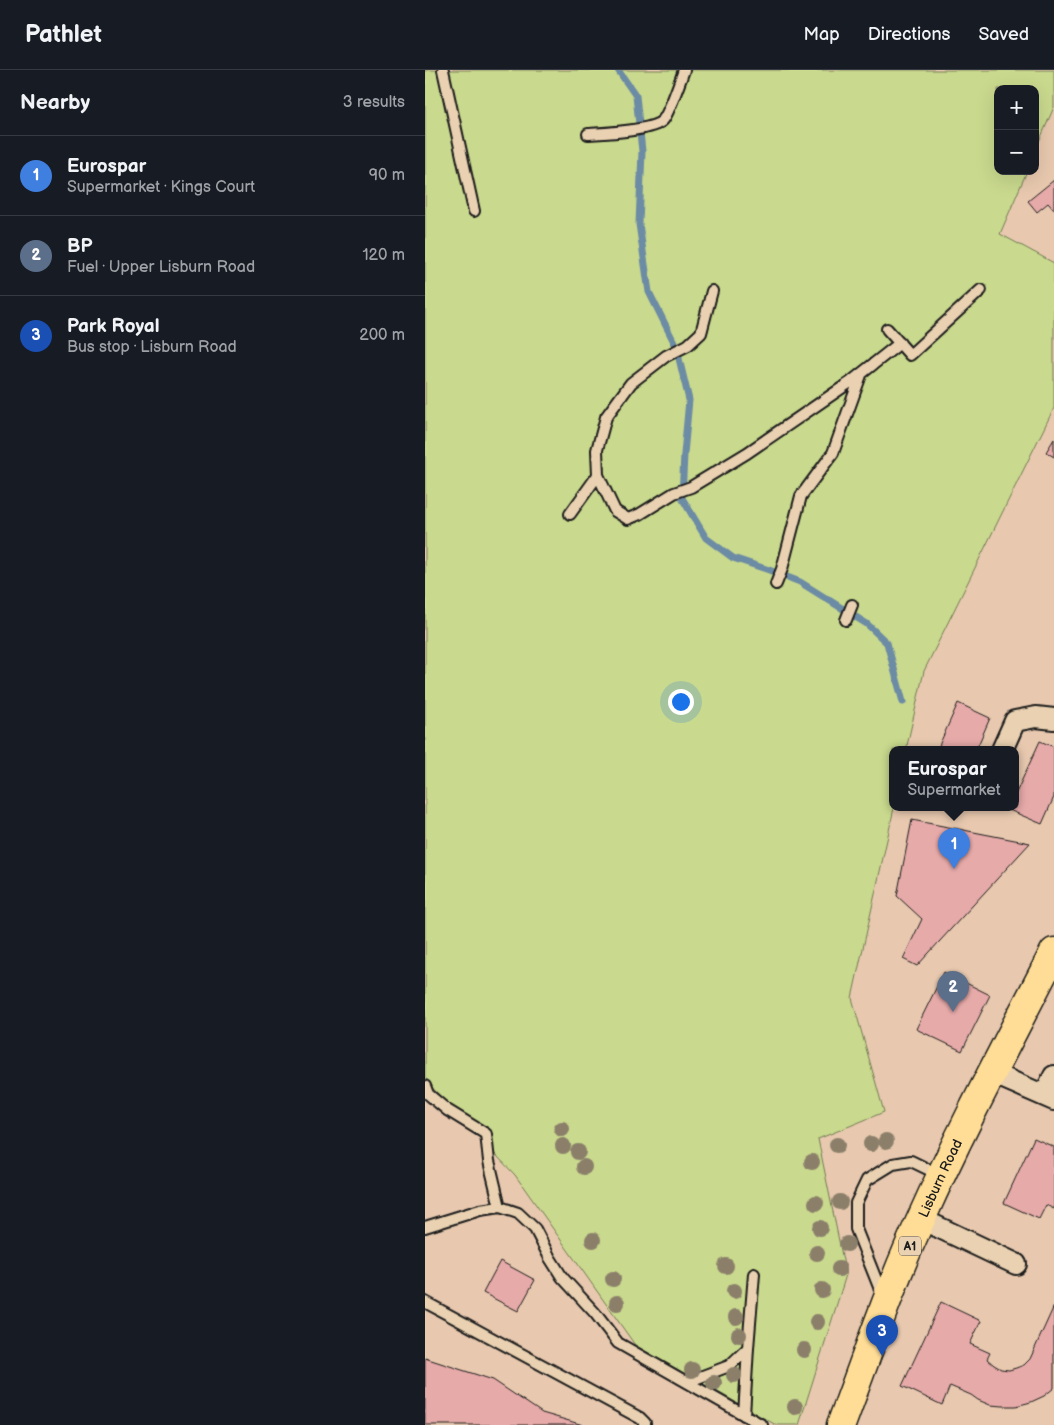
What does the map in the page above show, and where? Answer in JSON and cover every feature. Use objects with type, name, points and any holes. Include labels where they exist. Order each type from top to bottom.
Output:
[{"type":"main road","name":"A1","points":[[992,1073],[1054,952]]},
{"type":"main road","name":"Lisburn Road","points":[[841,1425],[921,1219],[992,1073]]},
{"type":"street","points":[[1004,746],[1015,720],[1036,718],[1054,720]]},
{"type":"street","points":[[992,1073],[1049,1098],[1054,1076]]},
{"type":"street","points":[[921,1219],[1015,1264]]},
{"type":"lane","points":[[443,70],[474,211]]},
{"type":"lane","points":[[588,134],[631,130],[657,125],[664,119],[684,70]]},
{"type":"lane","points":[[887,329],[910,355],[981,290]]},
{"type":"lane","points":[[712,291],[701,333],[688,345],[666,356],[631,383],[607,417],[597,450],[598,475],[615,511],[628,519],[674,493],[691,487],[747,453],[861,374],[900,343]]},
{"type":"lane","points":[[776,584],[782,569],[801,496],[833,453],[861,374]]},
{"type":"lane","points":[[570,514],[598,475]]},
{"type":"lane","points":[[846,620],[852,605]]},
{"type":"lane","points":[[425,1086],[428,1094],[447,1110],[486,1134],[489,1161],[500,1207]]},
{"type":"lane","points":[[886,1305],[856,1229],[856,1203],[867,1180],[893,1164],[911,1161],[941,1175]]},
{"type":"lane","points":[[425,1226],[480,1210],[500,1207],[518,1213],[535,1229],[562,1277],[595,1313],[618,1342],[762,1425]]},
{"type":"lane","points":[[744,1415],[754,1274]]},
{"type":"lane","points":[[425,1302],[640,1418],[645,1423],[644,1425]]},
{"type":"lane","points":[[687,1382],[729,1366],[748,1348]]},
{"type":"green space","points":[[425,70],[1054,70],[1054,107],[1039,142],[1039,85],[994,85],[994,175],[1025,175],[1000,234],[1054,263],[1054,408],[924,671],[907,746],[889,746],[889,811],[893,811],[852,998],[884,1112],[818,1139],[846,1275],[799,1425],[776,1425],[635,1345],[515,1175],[425,1080]]},
{"type":"building","points":[[1054,180],[1054,210],[1048,203],[1037,212],[1028,201]]},
{"type":"building","points":[[1054,439],[1054,457],[1046,452]]},
{"type":"building","points":[[958,703],[990,718],[978,746],[939,746]]},
{"type":"building","points":[[1040,741],[1054,747],[1054,797],[1042,824],[1011,811],[1019,811],[1019,786]]},
{"type":"building","points":[[912,820],[1030,843],[917,966],[903,959],[922,919],[897,896]]},
{"type":"building","points":[[944,972],[990,995],[962,1051],[916,1029]]},
{"type":"building","points":[[1034,1138],[1054,1147],[1054,1209],[1046,1205],[1039,1219],[1004,1203]]},
{"type":"building","points":[[500,1261],[535,1280],[518,1311],[483,1293]]},
{"type":"building","points":[[941,1302],[981,1321],[970,1344],[990,1353],[987,1359],[994,1365],[1001,1369],[1009,1370],[1024,1365],[1030,1359],[1054,1306],[1054,1388],[1044,1396],[1031,1402],[1016,1406],[1003,1406],[990,1405],[950,1386],[942,1405],[902,1386]]},
{"type":"building","points":[[425,1358],[493,1380],[542,1413],[583,1425],[425,1425]]},
{"type":"waterway","points":[[618,70],[636,96],[642,151],[639,224],[649,292],[676,346],[689,400],[682,498],[706,538],[733,558],[800,582],[867,624],[887,643],[903,702]]},
{"type":"place","name":"Eurospar","points":[[954,869]]},
{"type":"place","name":"BP","points":[[953,1012]]},
{"type":"place","name":"Park Royal","points":[[882,1356]]}]
